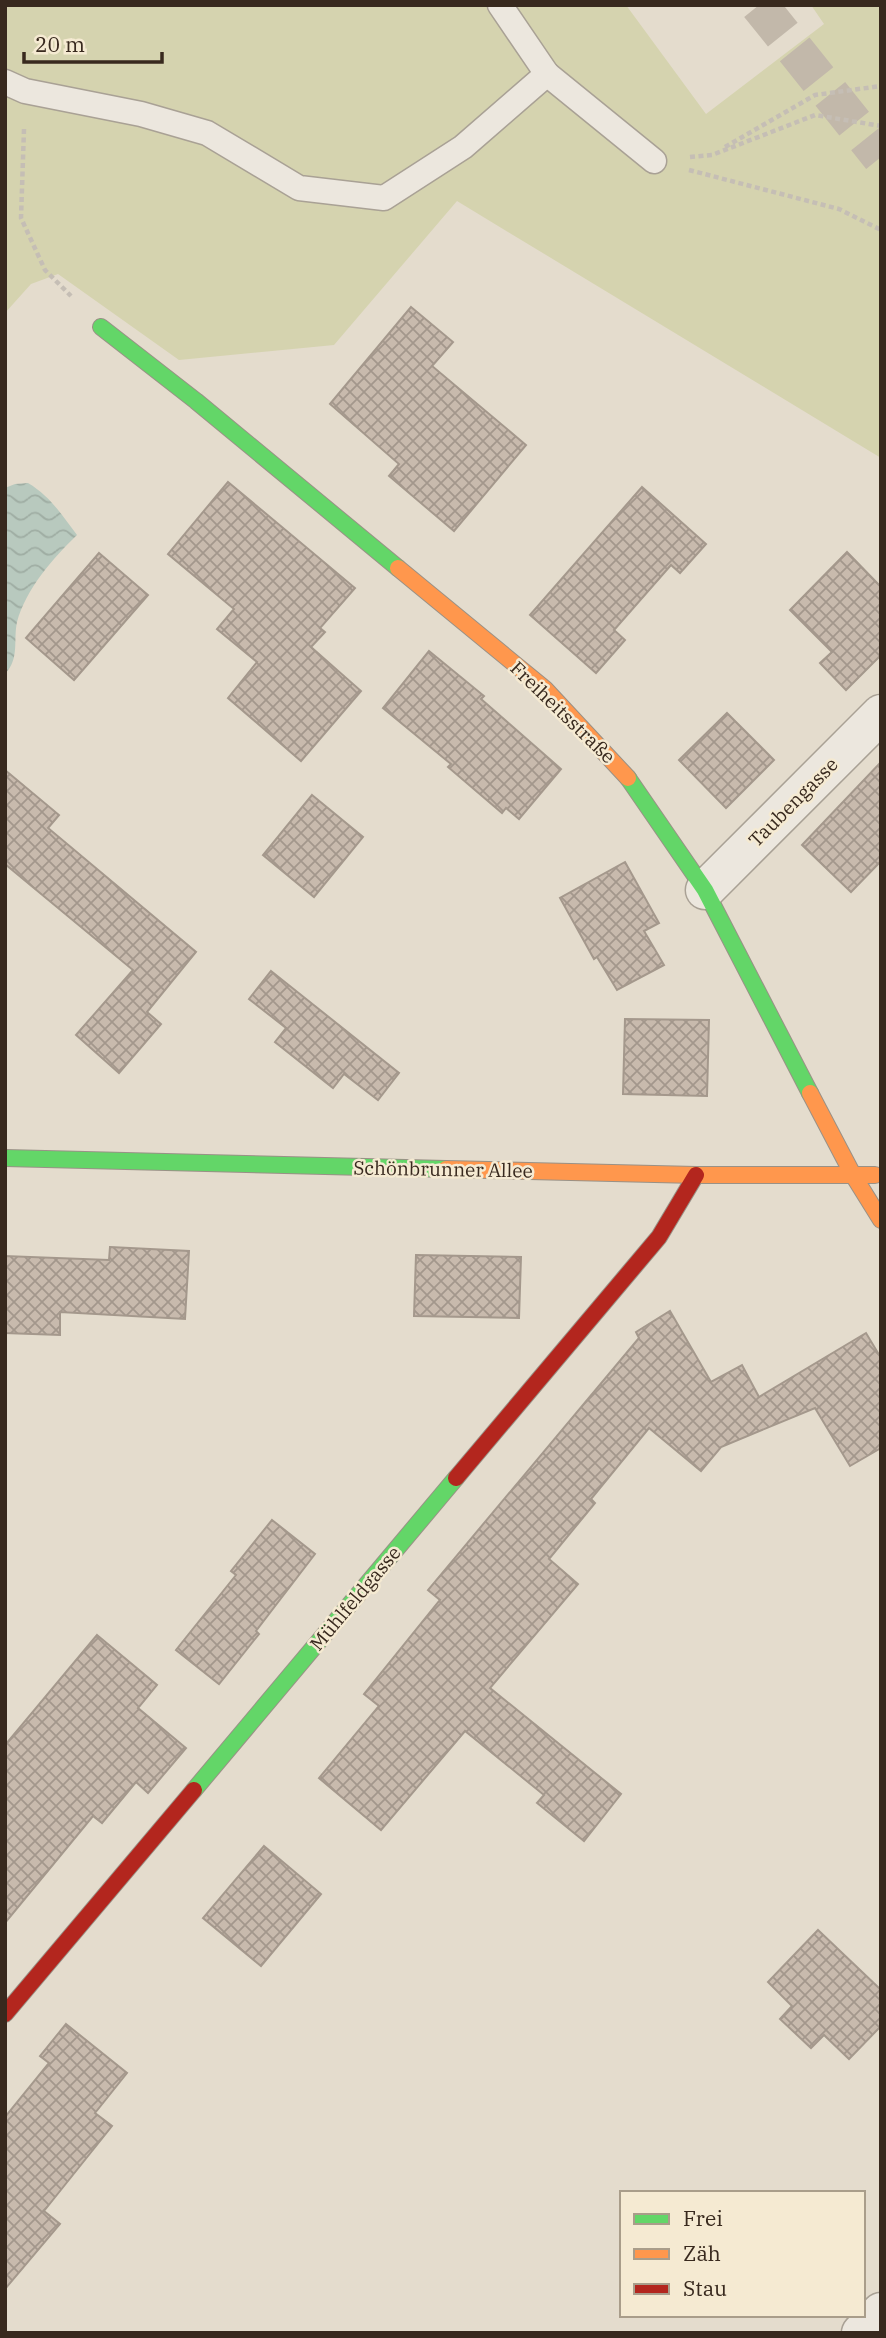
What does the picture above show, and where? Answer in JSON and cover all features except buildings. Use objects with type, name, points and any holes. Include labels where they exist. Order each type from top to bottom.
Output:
[{"type":"street","name":"Freiheitsstraße","points":[[101,327],[196,401],[545,689],[622,769],[705,890],[853,1175],[881,1220]]},
{"type":"street","name":"Taubengasse","points":[[705,890],[881,715]]},
{"type":"street","name":"Schönbrunner Allee","points":[[5,1158],[696,1175],[881,1175]]},
{"type":"street","name":"Mühlfeldgasse","points":[[5,2014],[659,1237],[696,1175]]},
{"type":"street","points":[[861,2333],[881,2312]]},
{"type":"lane","points":[[500,5],[547,74],[654,161]]},
{"type":"lane","points":[[15,86],[141,114],[207,133],[299,188],[384,198],[463,147],[547,74]]},
{"type":"path","points":[[15,86],[21,218],[45,270],[101,327]]},
{"type":"path","points":[[712,155],[815,95],[881,86]]},
{"type":"path","points":[[654,161],[712,155],[815,115],[881,126]]},
{"type":"path","points":[[654,161],[839,209],[881,230]]},
{"type":"shaded area","points":[[5,5],[626,5],[706,114],[824,24],[811,5],[881,5],[881,458],[457,201],[334,345],[179,360],[58,274],[31,284],[5,313]]},
{"type":"water","points":[[28,483],[49,500],[77,535],[50,564],[27,598],[17,622],[13,662],[5,674],[5,488]]},
{"type":"tunnel","points":[[759,5],[881,157]]},
{"type":"traffic: fast","points":[[101,327],[196,401],[398,568]]},
{"type":"traffic: fast","points":[[628,778],[705,890],[810,1093]]},
{"type":"traffic: fast","points":[[5,1158],[446,1169]]},
{"type":"traffic: fast","points":[[194,1790],[456,1478]]},
{"type":"traffic: slow","points":[[398,568],[545,689],[628,778]]},
{"type":"traffic: slow","points":[[810,1093],[853,1175],[881,1220]]},
{"type":"traffic: slow","points":[[446,1169],[696,1175],[875,1175]]},
{"type":"traffic: jam","points":[[456,1478],[659,1237],[696,1175]]},
{"type":"traffic: jam","points":[[5,2014],[194,1790]]}]
